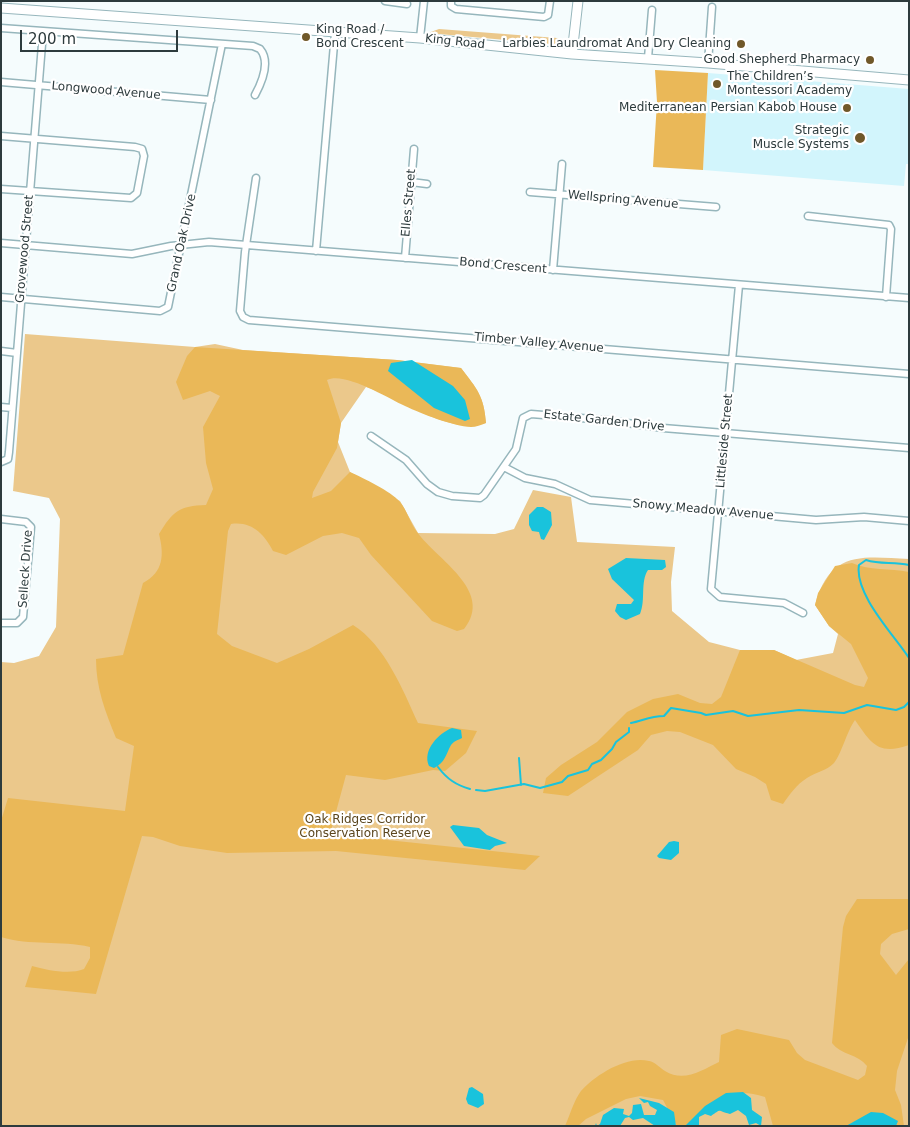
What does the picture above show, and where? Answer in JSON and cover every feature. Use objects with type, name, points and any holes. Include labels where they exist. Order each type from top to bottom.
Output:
[{"type":"main road","points":[[572,54],[578,1]]},
{"type":"main road","name":"King Road","points":[[1,8],[420,38],[572,54],[648,58],[909,80]]},
{"type":"street","points":[[386,1],[407,4]]},
{"type":"street","points":[[420,38],[424,1]]},
{"type":"street","points":[[451,1],[451,6],[456,9],[544,17],[548,14],[550,1]]},
{"type":"street","points":[[708,63],[712,7]]},
{"type":"street","points":[[648,58],[652,10]]},
{"type":"street","points":[[1,28],[253,46],[263,52],[265,59],[263,78],[255,95]]},
{"type":"street","name":"Grovewood Street","points":[[1,462],[8,458],[43,32]]},
{"type":"street","points":[[316,251],[335,33]]},
{"type":"street","name":"Grand Oak Drive","points":[[1,297],[160,310],[168,306],[222,44]]},
{"type":"street","name":"Longwood Avenue","points":[[1,82],[211,100]]},
{"type":"street","points":[[1,136],[135,147],[142,149],[144,156],[137,193],[131,198],[1,188]]},
{"type":"street","name":"Elles Street","points":[[404,258],[414,149]]},
{"type":"street","points":[[553,270],[562,164]]},
{"type":"street","points":[[246,245],[256,178]]},
{"type":"street","points":[[411,182],[427,184]]},
{"type":"street","name":"Wellspring Avenue","points":[[530,192],[716,207]]},
{"type":"street","points":[[808,216],[889,225],[891,229],[886,297]]},
{"type":"street","name":"Bond Crescent","points":[[1,243],[132,254],[181,244],[209,242],[909,298]]},
{"type":"street","name":"Timber Valley Avenue","points":[[246,245],[240,311],[243,317],[249,320],[909,374]]},
{"type":"street","name":"Littleside Street","points":[[739,285],[712,589],[714,594],[728,599],[784,603],[803,613]]},
{"type":"street","points":[[1,351],[17,353]]},
{"type":"street","points":[[1,408],[12,408]]},
{"type":"street","name":"Estate Garden Drive","points":[[370,436],[406,460],[432,488],[452,496],[482,497],[518,444],[523,418],[531,414],[909,448]]},
{"type":"street","name":"Snowy Meadow Avenue","points":[[504,467],[525,478],[554,484],[590,500],[816,520],[864,517],[909,521]]},
{"type":"street","name":"Selleck Drive","points":[[1,519],[26,522],[31,528],[23,617],[17,623],[1,623]]},
{"type":"shaded area","points":[[655,70],[708,73],[703,170],[653,167],[657,102]]},
{"type":"shaded area","points":[[708,73],[909,89],[909,164],[906,164],[904,186],[703,170]]},
{"type":"shaded area","points":[[195,347],[397,360],[461,368],[475,388],[484,406],[486,423],[471,427],[429,416],[355,382],[335,378],[327,380],[341,423],[337,448],[313,492],[312,498],[331,491],[350,472],[396,498],[417,532],[459,576],[468,589],[472,602],[472,615],[464,629],[457,631],[432,621],[371,555],[359,538],[342,533],[323,536],[286,555],[273,551],[266,539],[251,527],[231,524],[228,531],[217,634],[232,646],[277,663],[309,649],[353,625],[375,644],[384,656],[418,723],[477,731],[466,753],[445,771],[433,770],[385,780],[346,775],[330,834],[540,856],[525,870],[336,851],[227,853],[180,846],[153,837],[142,836],[96,994],[25,987],[32,966],[65,972],[84,969],[90,958],[90,947],[12,940],[1,937],[1,821],[8,798],[125,811],[134,746],[116,738],[99,690],[96,659],[123,655],[143,583],[155,574],[161,562],[162,549],[159,534],[168,520],[178,511],[189,507],[206,505],[213,489],[206,463],[203,427],[220,396],[210,391],[183,400],[176,382],[187,356]]},
{"type":"shaded area","points":[[852,563],[859,566],[909,572],[909,745],[890,749],[876,745],[855,720],[834,763],[803,781],[783,804],[771,800],[766,784],[736,769],[713,745],[680,732],[667,731],[651,735],[638,750],[568,796],[543,793],[546,778],[561,765],[597,742],[627,712],[653,699],[678,694],[700,703],[712,704],[721,697],[740,650],[774,650],[855,685],[864,687],[868,678],[851,644],[829,626],[815,605],[818,593],[835,566]]},
{"type":"shaded area","points":[[857,899],[909,899],[909,929],[892,934],[881,944],[880,954],[896,975],[909,959],[909,1035],[897,1071],[895,1090],[901,1105],[904,1126],[773,1126],[765,1097],[741,1093],[722,1098],[713,1103],[687,1126],[677,1126],[663,1100],[640,1096],[626,1099],[586,1119],[578,1126],[565,1126],[581,1091],[603,1073],[622,1064],[640,1060],[651,1062],[665,1071],[679,1076],[693,1074],[719,1062],[721,1035],[737,1029],[789,1040],[797,1053],[805,1060],[858,1080],[865,1075],[867,1066],[863,1062],[840,1050],[832,1043],[843,927],[846,916]]},
{"type":"green space","points":[[439,29],[557,38],[565,43],[561,45],[428,33]]},
{"type":"green space","name":"Oak Ridges Corridor Conservation Reserve","points":[[25,334],[195,347],[215,344],[243,350],[397,360],[461,368],[479,393],[484,406],[486,423],[471,425],[440,420],[366,387],[341,423],[338,442],[350,472],[400,501],[418,533],[495,534],[514,529],[533,490],[571,497],[577,542],[675,547],[671,582],[672,611],[709,642],[740,650],[774,650],[796,660],[833,653],[838,634],[829,626],[815,605],[821,587],[829,574],[839,566],[863,558],[909,559],[909,1126],[1,1126],[1,662],[14,663],[39,656],[56,627],[60,519],[49,498],[13,491]]},
{"type":"water","points":[[412,360],[453,386],[465,400],[470,419],[465,421],[434,408],[388,371],[391,363]]},
{"type":"water","points":[[537,507],[543,507],[551,512],[552,525],[544,540],[541,539],[539,532],[532,531],[529,525],[529,515]]},
{"type":"water","points":[[626,558],[665,560],[666,567],[662,570],[648,570],[644,580],[643,603],[640,614],[626,620],[615,611],[617,604],[631,604],[634,600],[612,579],[608,569]]},
{"type":"water","points":[[452,728],[461,730],[462,738],[451,745],[441,764],[434,768],[429,766],[428,754],[433,743],[447,730]]},
{"type":"water","points":[[453,825],[479,828],[487,835],[507,843],[495,846],[490,850],[464,846],[450,827]]},
{"type":"water","points":[[669,842],[679,842],[679,853],[671,860],[657,856]]},
{"type":"water","points":[[472,1087],[483,1094],[484,1104],[478,1108],[468,1104],[466,1099],[469,1088]]},
{"type":"water","points":[[743,1092],[751,1098],[752,1110],[762,1117],[761,1126],[756,1123],[749,1125],[746,1116],[738,1110],[730,1114],[720,1111],[711,1116],[705,1114],[699,1117],[699,1126],[685,1126],[705,1106],[726,1093]]},
{"type":"water","points":[[639,1098],[659,1103],[674,1112],[676,1126],[655,1126],[643,1118],[633,1120],[629,1117],[625,1118],[620,1126],[597,1126],[600,1124],[603,1115],[614,1108],[624,1109],[623,1114],[629,1116],[632,1113],[633,1105],[641,1104],[644,1115],[655,1115],[657,1110],[650,1106],[648,1102],[644,1103]]},
{"type":"water","points":[[871,1112],[883,1113],[898,1121],[896,1126],[846,1126]]},
{"type":"waterway","points":[[909,565],[866,560],[859,565],[859,576],[869,601],[876,614],[909,658]]},
{"type":"waterway","points":[[631,723],[664,716],[671,708],[706,715],[733,711],[748,716],[799,710],[844,713],[867,705],[896,710],[904,707],[909,702]]},
{"type":"waterway","points":[[476,790],[485,791],[524,784],[540,788],[562,782],[568,776],[588,770],[592,764],[601,760],[616,742],[629,732],[629,728]]},
{"type":"waterway","points":[[519,758],[521,785]]},
{"type":"waterway","points":[[438,767],[452,781],[470,789]]},
{"type":"place","name":"King Road / Bond Crescent","points":[[306,37]]},
{"type":"place","name":"Larbies Laundromat And Dry Cleaning","points":[[741,44]]},
{"type":"place","name":"Good Shepherd Pharmacy","points":[[870,60]]},
{"type":"place","name":"The Children’s Montessori Academy","points":[[717,84]]},
{"type":"place","name":"Mediterranean Persian Kabob House","points":[[847,108]]},
{"type":"place","name":"Strategic Muscle Systems","points":[[860,138]]}]
